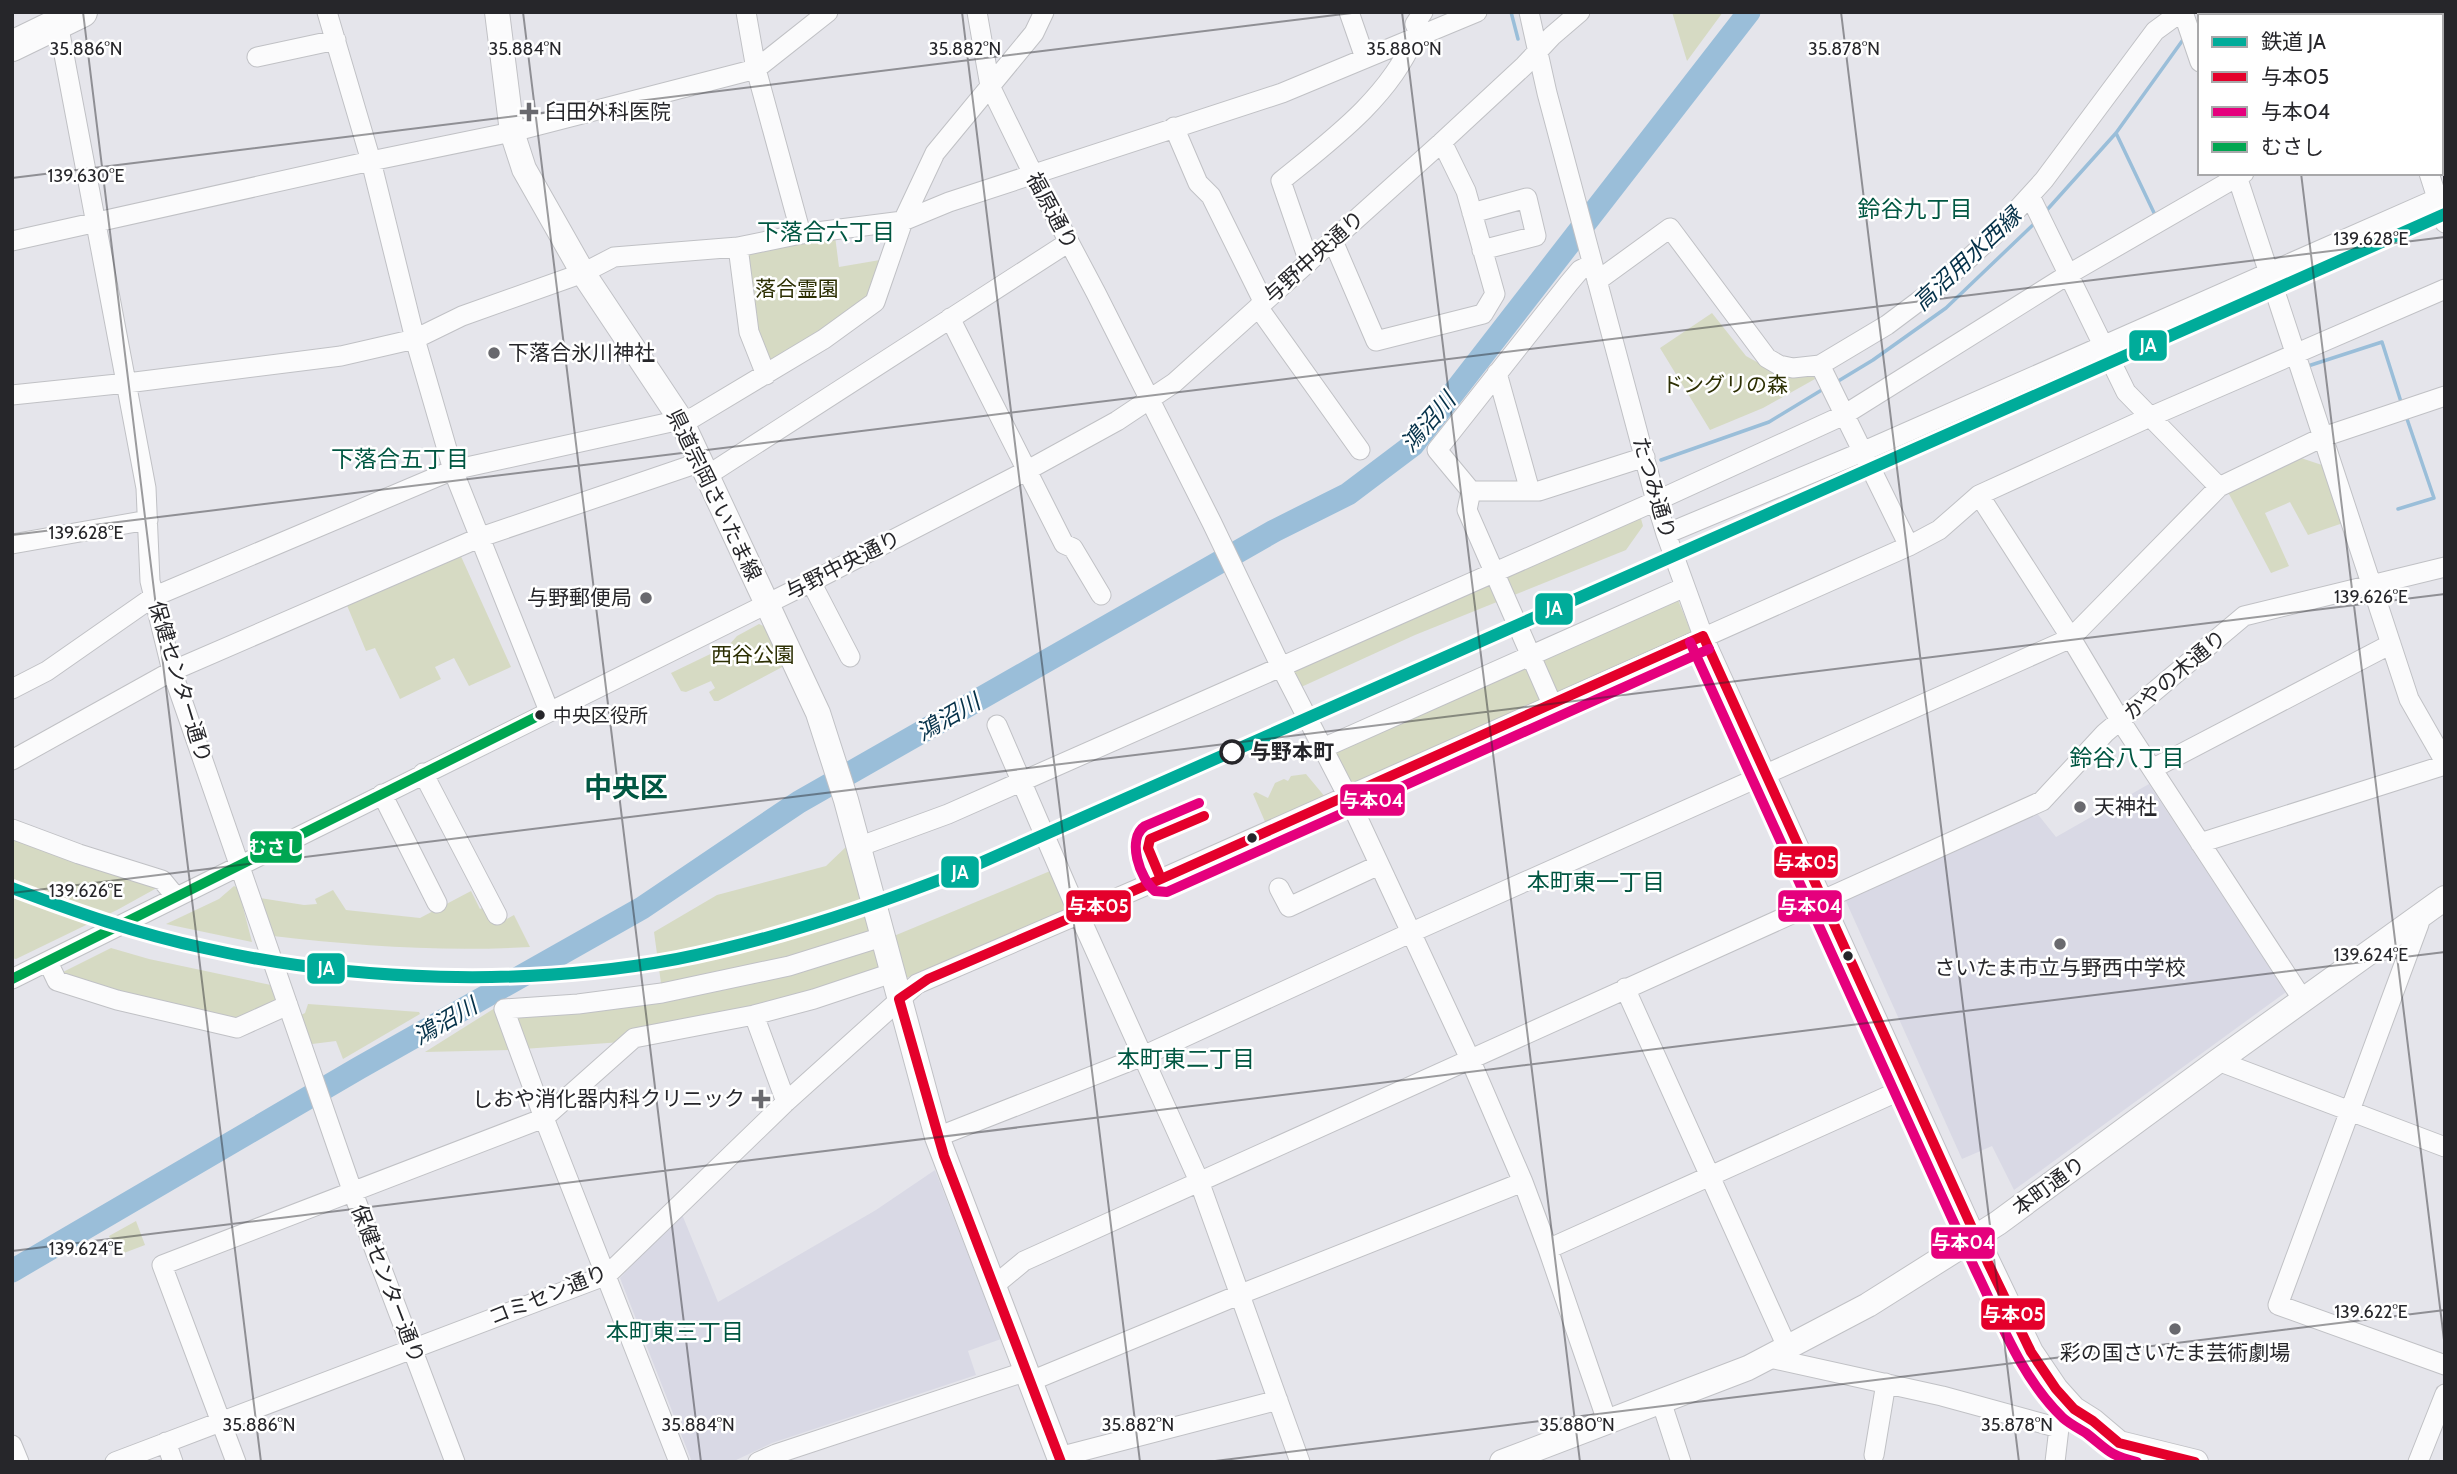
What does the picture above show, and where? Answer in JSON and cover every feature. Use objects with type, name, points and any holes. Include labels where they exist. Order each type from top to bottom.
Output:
[{"type":"highway","points":[[12,46],[62,15]]},
{"type":"main road","name":"県道宗岡さいたま線","points":[[497,12],[512,132],[524,169],[583,273],[681,421],[818,713],[846,800],[937,1137],[1060,1460]]},
{"type":"main road","name":"本町通り","points":[[1502,1462],[1779,1353],[1868,1305],[1998,1223],[2445,898]]},
{"type":"main road","name":"たつみ通り","points":[[1976,1237],[2031,1352],[2076,1419]]},
{"type":"main road","points":[[2076,1419],[2106,1422],[2158,1451],[2196,1462]]},
{"type":"street","points":[[746,12],[756,69],[801,234]]},
{"type":"street","points":[[12,241],[512,132],[756,69],[828,12]]},
{"type":"street","name":"福原通り","points":[[977,12],[990,86],[1347,795],[1470,1059],[1548,1250],[1607,1421]]},
{"type":"street","points":[[12,689],[47,671],[153,597],[453,470],[694,417],[824,339],[876,302],[903,222],[935,153],[1034,33],[1044,12]]},
{"type":"street","points":[[1349,12],[1365,58]]},
{"type":"street","points":[[1309,262],[1281,181],[1338,134],[1380,91],[1417,37],[1415,24],[1423,12]]},
{"type":"street","points":[[12,395],[341,356],[415,339],[462,316],[583,273],[614,257],[738,247],[801,234],[903,222],[949,202],[1282,93],[1477,12]]},
{"type":"street","name":"たつみ通り","points":[[1529,12],[1574,196],[1666,534],[1685,587],[1703,636],[1976,1237]]},
{"type":"street","name":"与野中央通り","points":[[18,972],[48,962],[811,582],[1027,471],[1149,401],[1174,383],[1442,142],[1580,12]]},
{"type":"street","points":[[328,13],[371,161],[415,339],[453,470],[549,711]]},
{"type":"street","name":"保健センター通り","points":[[62,15],[146,488],[150,580],[172,671],[352,1190],[455,1462]]},
{"type":"street","points":[[1826,379],[1886,325],[1914,306],[1967,261],[2038,211],[2057,165],[2155,31],[2186,23],[2198,56]]},
{"type":"street","points":[[257,57],[336,40]]},
{"type":"street","points":[[1174,127],[1198,183],[1211,196],[1261,304],[1360,450]]},
{"type":"street","points":[[1333,240],[1376,341],[1483,314],[1495,294],[1466,191],[1442,142]]},
{"type":"street","points":[[858,847],[948,814],[1657,501],[1844,415],[2068,274],[2237,175]]},
{"type":"street","points":[[2200,843],[2445,763],[2409,699],[2239,175]]},
{"type":"street","points":[[2430,175],[2441,196],[2445,223]]},
{"type":"street","points":[[1666,534],[1862,452],[2441,196]]},
{"type":"street","points":[[1472,214],[1527,198],[1536,236],[1482,250]]},
{"type":"street","points":[[2038,211],[2126,391],[2219,487]]},
{"type":"street","points":[[1471,491],[1437,450],[1580,270],[1670,228],[1767,358],[1779,365],[1826,379],[1909,546]]},
{"type":"street","points":[[12,760],[172,671],[481,537],[705,468],[1069,242]]},
{"type":"street","points":[[738,247],[749,331],[766,375]]},
{"type":"street","name":"コミセン通り","points":[[116,1462],[220,1420],[607,1275],[786,1102],[898,999],[928,979],[1079,915],[1909,546],[1939,530],[1979,495],[2152,416],[2445,289]]},
{"type":"street","points":[[950,318],[1064,544],[1073,548],[1101,595]]},
{"type":"street","points":[[1497,373],[1530,491]]},
{"type":"street","points":[[937,1137],[1143,1056],[1410,933],[2071,638],[2219,487],[2323,437],[2445,396]]},
{"type":"street","points":[[1471,491],[1539,491],[1645,457]]},
{"type":"street","points":[[1471,491],[1467,510],[1552,704]]},
{"type":"street","points":[[1979,495],[2120,720],[2303,1000]]},
{"type":"street","points":[[12,544],[148,520]]},
{"type":"street","name":"かやの木通り","points":[[995,1285],[1024,1261],[2042,801],[2105,733],[2244,616],[2445,566]]},
{"type":"street","points":[[811,582],[850,657]]},
{"type":"street","points":[[1323,748],[1685,587]]},
{"type":"street","points":[[2152,769],[2391,644]]},
{"type":"street","points":[[998,725],[1079,915],[1199,1181],[1300,1462]]},
{"type":"street","points":[[423,773],[497,915]]},
{"type":"street","points":[[382,794],[437,903]]},
{"type":"street","points":[[12,829],[79,854],[162,880],[177,897]]},
{"type":"street","points":[[1279,888],[1289,907],[1379,865]]},
{"type":"street","points":[[2417,918],[2419,924],[2278,1304],[2445,1365]]},
{"type":"street","points":[[679,1462],[504,1009],[578,1004],[662,993],[789,966],[882,937]]},
{"type":"street","points":[[48,962],[57,981],[117,1000],[237,1028],[288,1005]]},
{"type":"street","points":[[236,1462],[162,1265],[544,1118],[634,1038],[754,1015],[814,999],[892,973]]},
{"type":"street","points":[[1625,988],[1711,1176],[1779,1353],[1886,1383],[2076,1419],[2055,1462]]},
{"type":"street","points":[[754,1015],[786,1102]]},
{"type":"street","points":[[2218,1061],[2445,1147]]},
{"type":"street","points":[[1548,1250],[1908,1087]]},
{"type":"street","points":[[758,1462],[776,1454],[1029,1376],[1522,1182]]},
{"type":"street","points":[[1870,1459],[1886,1383]]},
{"type":"street","points":[[2418,1462],[2445,1394]]},
{"type":"street","points":[[1060,1460],[1278,1399]]},
{"type":"street","points":[[1661,1401],[1681,1462]]},
{"type":"street","points":[[166,1441],[173,1462]]},
{"type":"street","points":[[12,1445],[19,1462]]},
{"type":"shaded area","name":"さいたま市立与野西中学校","points":[[2149,784],[2286,992],[2014,1190],[1992,1146],[1962,1159],[1844,897],[2036,812],[2056,837]]},
{"type":"shaded area","points":[[935,1170],[1001,1339],[968,1351],[976,1375],[772,1443],[732,1462],[692,1462],[620,1278],[681,1212],[718,1302],[876,1210]]},
{"type":"green space","points":[[1672,12],[1723,12],[1687,61]]},
{"type":"green space","name":"落合霊園","points":[[835,236],[839,267],[880,260],[870,299],[771,365],[753,330],[744,250]]},
{"type":"green space","name":"ドングリの森","points":[[1712,313],[1746,356],[1775,372],[1812,371],[1815,379],[1763,408],[1710,430],[1660,348]]},
{"type":"green space","points":[[2298,457],[2325,466],[2343,523],[2308,535],[2290,502],[2265,513],[2289,566],[2271,573],[2229,494],[2230,487]]},
{"type":"green space","points":[[1640,515],[1643,526],[1626,550],[1415,635],[1299,688],[1292,667]]},
{"type":"green space","points":[[459,552],[511,667],[469,686],[454,658],[435,667],[441,679],[400,699],[375,648],[366,651],[346,603]]},
{"type":"green space","points":[[1678,600],[1692,634],[1353,786],[1331,749]]},
{"type":"green space","name":"西谷公園","points":[[759,624],[768,628],[786,665],[718,701],[714,701],[709,692],[715,688],[711,681],[686,692],[681,691],[671,673],[729,645],[737,636]]},
{"type":"green space","points":[[1306,774],[1326,798],[1266,824],[1253,794],[1256,792],[1268,798],[1275,783],[1284,779],[1288,781],[1291,776]]},
{"type":"green space","points":[[12,836],[155,885],[155,889],[16,959],[12,958]]},
{"type":"green space","points":[[848,845],[881,973],[622,1042],[523,1049],[516,1012],[663,998],[654,932],[717,895],[826,866]]},
{"type":"green space","points":[[1055,869],[1070,910],[904,979],[889,938]]},
{"type":"green space","points":[[234,886],[238,888],[252,942],[166,924],[219,899]]},
{"type":"green space","points":[[333,890],[346,910],[420,918],[471,891],[480,909],[489,905],[499,923],[514,915],[530,947],[401,947],[273,936],[260,898],[304,905],[317,904],[315,899]]},
{"type":"green space","points":[[111,948],[149,959],[271,985],[277,1005],[238,1024],[59,974]]},
{"type":"green space","points":[[308,1004],[420,1014],[343,1059],[336,1041],[312,1044],[301,1015],[305,1013]]},
{"type":"green space","points":[[495,1008],[515,1050],[425,1052]]},
{"type":"green space","points":[[136,1221],[145,1245],[116,1256],[109,1236]]},
{"type":"waterway","points":[[256,12],[291,12]]},
{"type":"waterway","name":"高沼用水西縁","points":[[1511,12],[1518,39]]},
{"type":"waterway","name":"鴻沼川","points":[[12,1271],[359,1068],[642,908],[799,802],[1274,531],[1348,494],[1413,445],[1749,12]]},
{"type":"waterway","name":"高沼用水西縁","points":[[2046,211],[2116,133],[2185,37]]},
{"type":"waterway","points":[[2116,133],[2156,217]]},
{"type":"waterway","name":"高沼用水西縁","points":[[1835,383],[1873,360],[1946,308],[2036,222]]},
{"type":"waterway","points":[[2308,366],[2382,342],[2402,405]]},
{"type":"waterway","name":"高沼用水西縁","points":[[1661,460],[1769,422],[1825,388]]},
{"type":"waterway","points":[[2398,509],[2434,498],[2406,416]]},
{"type":"rail line","name":"JA","points":[[12,888],[107,922],[179,942],[261,959],[380,974],[440,977],[561,974],[677,959],[785,933],[960,872],[2445,214]]},
{"type":"transit line","name":"与本05","points":[[1703,636],[2031,1352],[2056,1389],[2074,1409],[2119,1443],[2195,1462]]},
{"type":"transit line","name":"与本05","points":[[899,999],[928,979],[1161,879],[1703,636]]},
{"type":"transit line","name":"与本04","points":[[1690,642],[1975,1269],[2023,1367],[2063,1418],[2109,1451],[2137,1462]]},
{"type":"transit line","name":"与本04","points":[[1199,803],[1145,826],[1139,832],[1136,840],[1137,859],[1144,878],[1155,891],[1167,892],[1709,649]]},
{"type":"transit line","name":"むさし","points":[[12,979],[540,715]]},
{"type":"transit line","name":"与本05","points":[[1161,879],[1148,848],[1150,839],[1204,816]]},
{"type":"transit line","name":"与本05","points":[[899,999],[944,1156],[1061,1462]]},
{"type":"place","name":"臼田外科医院","points":[[529,112]]},
{"type":"place","name":"下落合氷川神社","points":[[494,353]]},
{"type":"place","name":"与野郵便局","points":[[646,598]]},
{"type":"place","name":"中央区役所","points":[[540,715]]},
{"type":"place","name":"与野本町","points":[[1232,752]]},
{"type":"place","name":"天神社","points":[[2080,807]]},
{"type":"place","name":"さいたま市立与野西中学校","points":[[2060,944]]},
{"type":"place","name":"しおや消化器内科クリニック","points":[[761,1099]]},
{"type":"place","name":"彩の国さいたま芸術劇場","points":[[2175,1329]]},
{"type":"district","name":"鈴谷九丁目","points":[[1915,209]]},
{"type":"district","name":"下落合六丁目","points":[[826,232]]},
{"type":"district","name":"下落合五丁目","points":[[400,459]]},
{"type":"district","name":"鈴谷八丁目","points":[[2127,758]]},
{"type":"district","name":"中央区","points":[[626,787]]},
{"type":"district","name":"本町東一丁目","points":[[1596,882]]},
{"type":"district","name":"本町東二丁目","points":[[1186,1059]]},
{"type":"district","name":"本町東三丁目","points":[[675,1332]]}]
